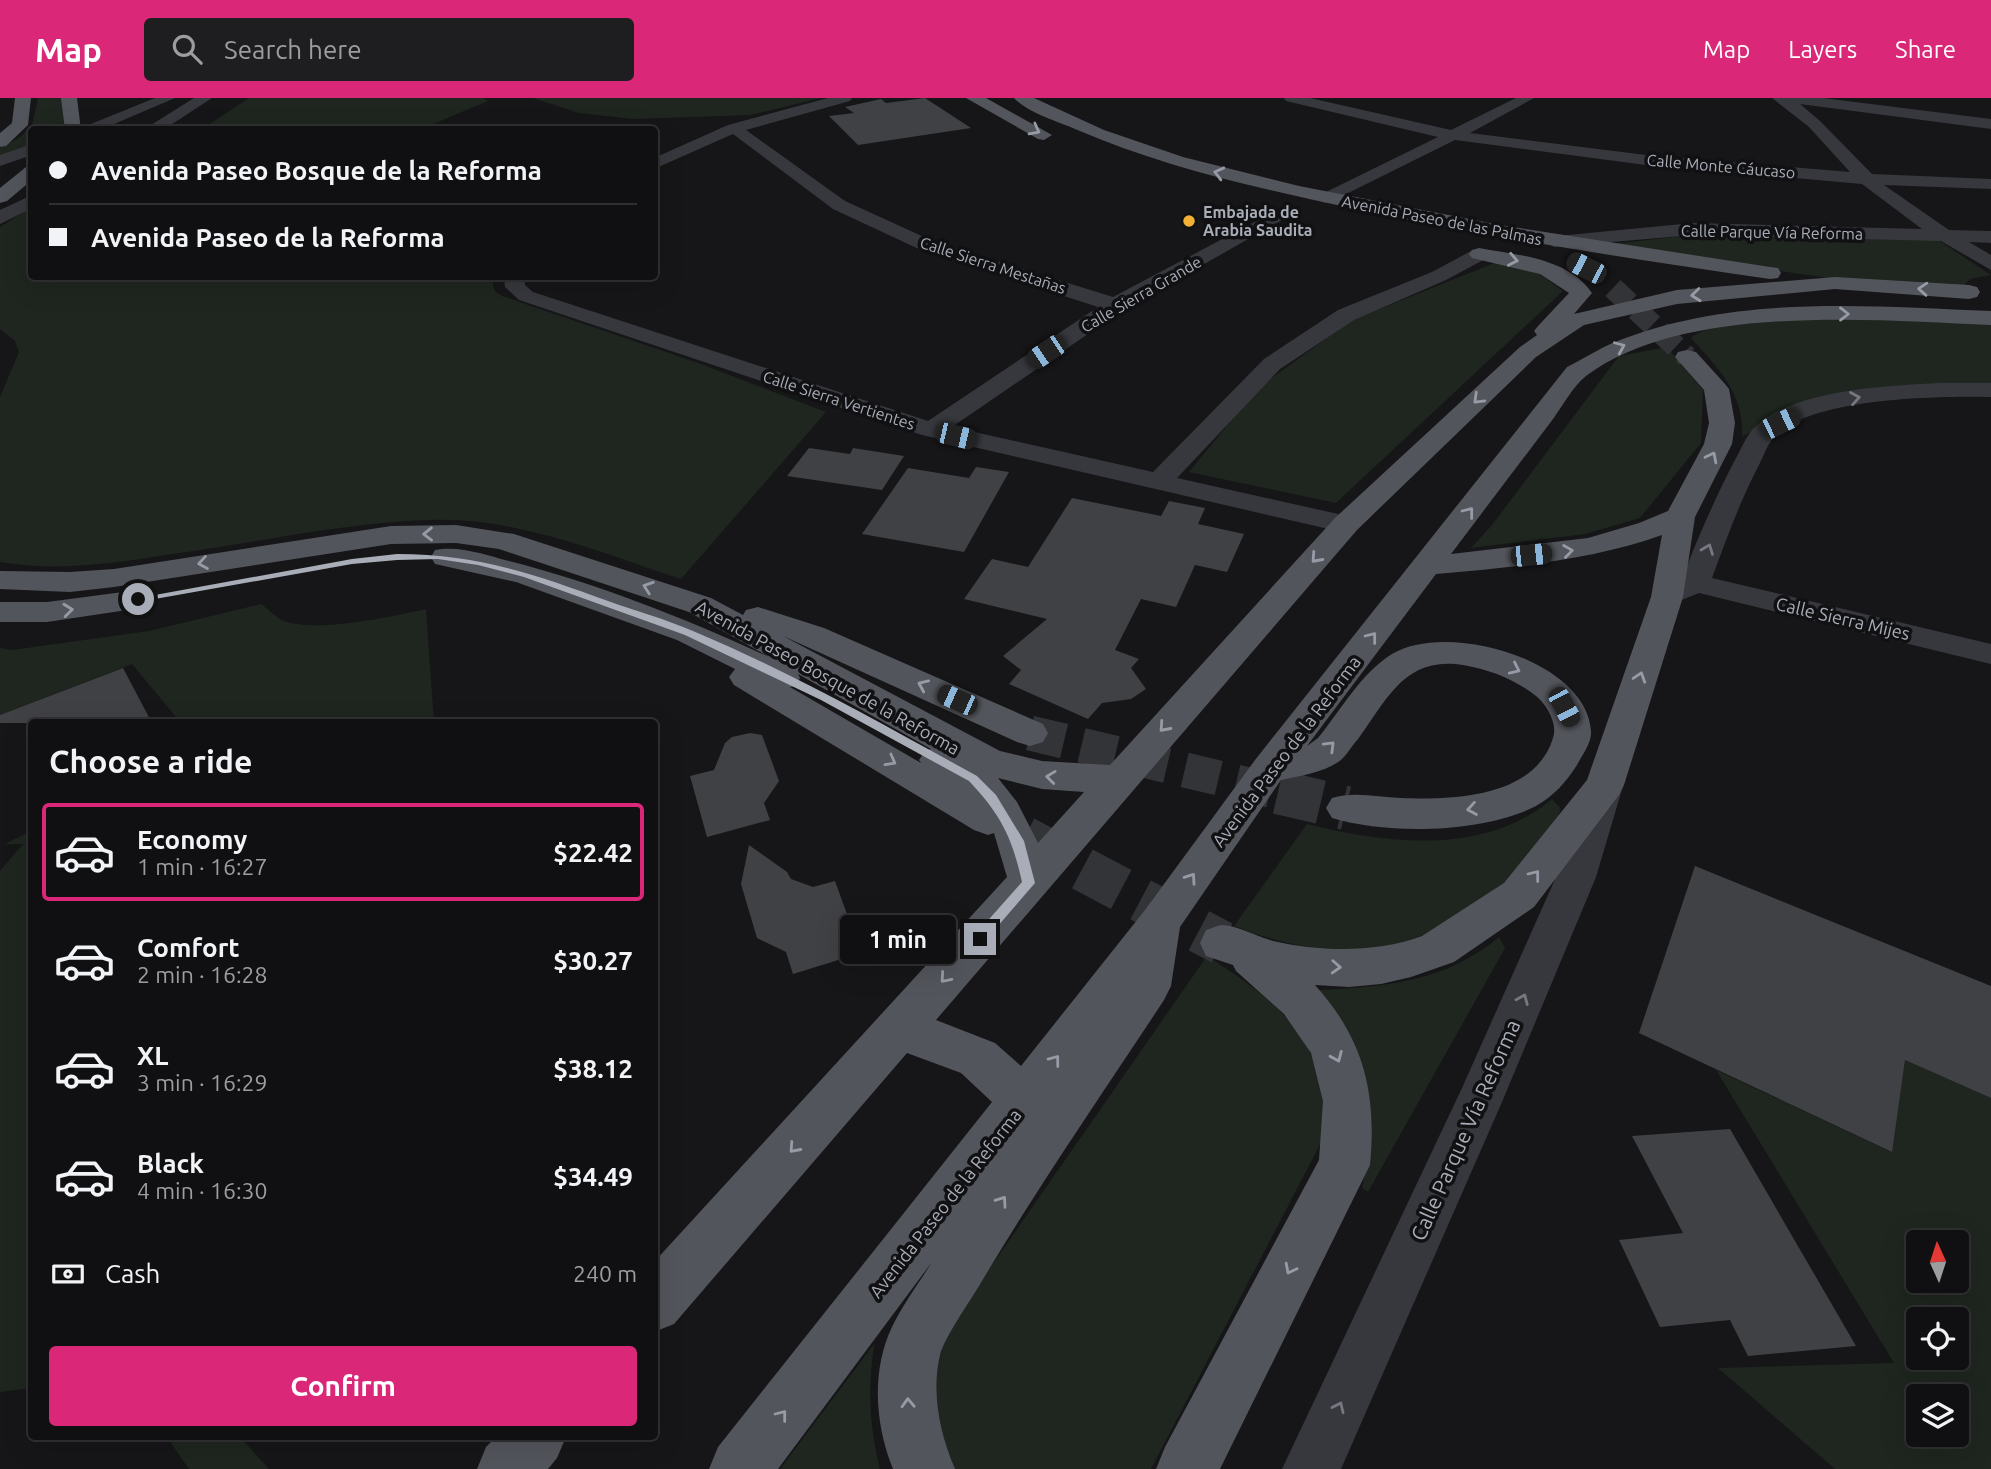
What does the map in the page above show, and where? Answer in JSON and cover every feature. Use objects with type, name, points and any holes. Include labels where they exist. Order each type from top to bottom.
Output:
[{"type":"main road","points":[[0,142],[20,124],[23,98]]},
{"type":"main road","points":[[69,98],[72,126]]},
{"type":"main road","points":[[974,98],[1066,147]]},
{"type":"main road","name":"Avenida Paseo de las Palmas","points":[[1022,98],[1119,143],[1196,167],[1285,190],[1554,241],[1835,283]]},
{"type":"main road","points":[[0,197],[28,174]]},
{"type":"main road","points":[[1157,174],[1183,181]]},
{"type":"main road","points":[[1285,190],[1324,204],[1533,247],[1576,262]]},
{"type":"main road","points":[[1261,205],[1294,214]]},
{"type":"main road","name":"Avenida Paseo de las Palmas","points":[[1454,249],[1521,261],[1547,270],[1572,281],[1581,293],[1528,352]]},
{"type":"main road","points":[[658,1300],[1346,524],[1528,352],[1576,320],[1677,297],[1835,283],[1991,293]]},
{"type":"main road","name":"Avenida Paseo de la Reforma","points":[[740,1469],[1160,922],[1268,770],[1576,372],[1628,343],[1721,322],[1772,316],[1850,314],[1991,318]]},
{"type":"main road","points":[[1187,1469],[1344,1165],[1350,1131],[1346,1084],[1340,1062],[1324,1030],[1305,1003],[1281,978],[1253,958],[1223,943],[1273,959],[1311,966],[1349,968],[1411,959],[1438,949],[1519,895],[1605,785],[1681,590],[1680,517],[1718,444],[1722,423],[1716,389],[1687,357]]},
{"type":"main road","points":[[1427,566],[1599,546],[1630,538],[1680,517]]},
{"type":"main road","name":"Avenida Paseo Bosque de la Reforma","points":[[0,580],[70,582],[358,539],[402,535],[456,534],[525,545],[694,619],[991,763],[1042,776],[1068,779],[1119,778]]},
{"type":"main road","name":"Avenida Paseo Bosque de la Reforma","points":[[0,612],[47,612],[101,606],[352,562],[438,557],[478,562],[694,619],[825,698],[973,778],[1009,821],[1018,841],[1028,883]]},
{"type":"main road","points":[[694,619],[757,617],[812,635],[1030,733]]},
{"type":"main road","points":[[694,619],[756,685],[909,771],[988,820]]},
{"type":"main road","points":[[1268,770],[1326,753],[1400,663],[1431,654],[1469,654],[1508,665],[1533,678],[1555,695],[1571,720],[1574,733],[1551,776],[1536,789],[1516,799],[1459,811],[1424,814],[1346,808]]},
{"type":"main road","points":[[924,1469],[914,1445],[908,1412],[908,1378],[913,1345],[986,1224],[1148,986],[1160,922]]},
{"type":"main road","points":[[899,1030],[932,1039],[978,1058],[1025,1100]]},
{"type":"main road","points":[[508,1469],[534,1440]]},
{"type":"street","points":[[94,126],[168,98]]},
{"type":"street","points":[[158,126],[205,98]]},
{"type":"street","points":[[658,162],[734,128],[845,98]]},
{"type":"street","name":"Calle Monte Cáucaso","points":[[1292,98],[1452,135],[1646,160],[1867,179],[1991,184]]},
{"type":"street","points":[[1328,198],[1527,98]]},
{"type":"street","points":[[1779,98],[1796,106],[1867,179],[1945,236],[1991,264]]},
{"type":"street","points":[[1788,98],[1991,124]]},
{"type":"street","points":[[1978,107],[1991,124]]},
{"type":"street","name":"Calle Sierra Mestañas","points":[[734,128],[839,205],[928,246],[1115,305]]},
{"type":"street","points":[[0,161],[28,150]]},
{"type":"street","points":[[0,218],[28,202]]},
{"type":"street","name":"Calle Sierra Grande","points":[[931,430],[1115,305],[1294,214]]},
{"type":"street","name":"Calle Parque Vía Reforma","points":[[1554,241],[1693,229],[1991,237]]},
{"type":"street","points":[[1158,482],[1272,364],[1346,315],[1439,276],[1480,254]]},
{"type":"street","name":"Calle Sierra Vertientes","points":[[514,280],[515,287],[526,296],[931,430],[1346,524]]},
{"type":"street","points":[[1681,590],[1730,492],[1764,433],[1798,414],[1842,400],[1923,390],[1991,390]]},
{"type":"street","name":"Calle Sierra Mijes","points":[[1681,590],[1991,654]]},
{"type":"street","name":"Calle Parque Vía Reforma","points":[[1311,1469],[1479,1102],[1576,877],[1605,785]]},
{"type":"shaded area","points":[[38,98],[63,98],[64,126],[32,125]]},
{"type":"shaded area","points":[[249,98],[483,98],[488,101],[428,126],[207,126]]},
{"type":"shaded area","points":[[533,98],[821,98],[750,115],[633,119],[579,113]]},
{"type":"shaded area","points":[[28,129],[28,146],[0,157],[0,148],[20,137]]},
{"type":"shaded area","points":[[28,209],[28,280],[494,280],[497,293],[504,296],[701,364],[826,412],[681,579],[526,530],[495,524],[430,520],[366,525],[87,565],[44,566],[0,562],[0,397],[19,352],[15,341],[0,329],[0,227]]},
{"type":"shaded area","points":[[1701,234],[1938,240],[1991,275],[1970,279],[1961,288],[1835,279],[1602,245]]},
{"type":"shaded area","points":[[1497,262],[1535,271],[1563,291],[1336,503],[1189,472],[1258,388],[1352,320]]},
{"type":"shaded area","points":[[1821,318],[1991,324],[1991,387],[1966,385],[1772,419],[1742,437],[1739,408],[1728,383],[1691,338],[1701,332],[1733,324]]},
{"type":"shaded area","points":[[1667,347],[1703,390],[1701,443],[1640,518],[1585,534],[1471,548],[1492,525],[1619,356]]},
{"type":"shaded area","points":[[261,604],[284,621],[316,625],[335,625],[426,609],[434,719],[178,719],[132,664],[0,715],[0,648],[12,650],[149,631]]},
{"type":"shaded area","points":[[1552,799],[1561,809],[1543,842],[1526,862],[1468,912],[1405,942],[1340,950],[1306,946],[1234,926],[1307,824],[1370,837],[1402,840],[1466,837],[1497,830],[1526,817]]},
{"type":"shaded area","points":[[28,832],[28,1388],[0,1392],[0,871],[23,844],[5,844]]},
{"type":"shaded area","points":[[1499,937],[1505,948],[1368,1192],[1362,1188],[1370,1151],[1317,990],[1390,984],[1436,973],[1479,952]]},
{"type":"shaded area","points":[[1207,956],[1256,990],[1294,1026],[1308,1048],[1318,1072],[1324,1100],[1326,1133],[1151,1469],[955,1469],[939,1429],[934,1391],[936,1373],[948,1334],[958,1314]]},
{"type":"shaded area","points":[[1905,1060],[1991,1098],[1991,1469],[1835,1469],[1718,1368],[1894,1363],[1716,1070],[1891,1152]]},
{"type":"shaded area","points":[[874,1344],[871,1407],[880,1469],[780,1469]]},
{"type":"shaded area","points":[[169,1440],[243,1440],[269,1469],[189,1469]]},
{"type":"building","points":[[925,98],[971,128],[858,145],[829,116],[854,113],[845,107],[881,99],[886,103]]},
{"type":"building","points":[[809,448],[850,454],[853,448],[904,456],[882,490],[787,476]]},
{"type":"building","points":[[976,467],[1009,472],[964,552],[862,534],[908,468],[969,478]]},
{"type":"building","points":[[1072,498],[1161,516],[1169,501],[1205,508],[1198,524],[1244,534],[1227,572],[1195,565],[1176,607],[1141,599],[1115,650],[1139,659],[1131,668],[1146,689],[1131,699],[1102,703],[1088,719],[1009,684],[1021,670],[1003,656],[1047,619],[964,599],[992,559],[1028,567]]},
{"type":"building","points":[[123,668],[150,719],[28,719],[28,723],[0,723],[0,715]]},
{"type":"building","points":[[750,733],[762,735],[779,781],[764,803],[770,820],[707,837],[690,776],[714,770],[725,743],[732,737]]},
{"type":"building","points":[[749,845],[787,872],[791,879],[813,887],[835,881],[861,953],[793,974],[786,952],[757,938],[741,884]]},
{"type":"building","points":[[1695,866],[1991,986],[1991,1098],[1905,1060],[1892,1152],[1639,1033]]},
{"type":"building","points":[[1730,1129],[1856,1346],[1748,1356],[1730,1320],[1660,1327],[1619,1240],[1683,1233],[1632,1136]]},
{"type":"tunnel","points":[[1613,288],[1687,357]]},
{"type":"tunnel","points":[[1030,733],[1286,794]]},
{"type":"tunnel","points":[[1278,792],[1346,808]]},
{"type":"tunnel","points":[[1024,838],[1222,943]]},
{"type":"place","name":"Embajada de Arabia Saudita","points":[[1189,221]]},
{"type":"route","points":[[138,599],[352,562],[411,556],[438,557],[478,562],[527,575],[689,633],[825,698],[973,778],[1009,821],[1025,861],[1028,883],[980,939]]}]
